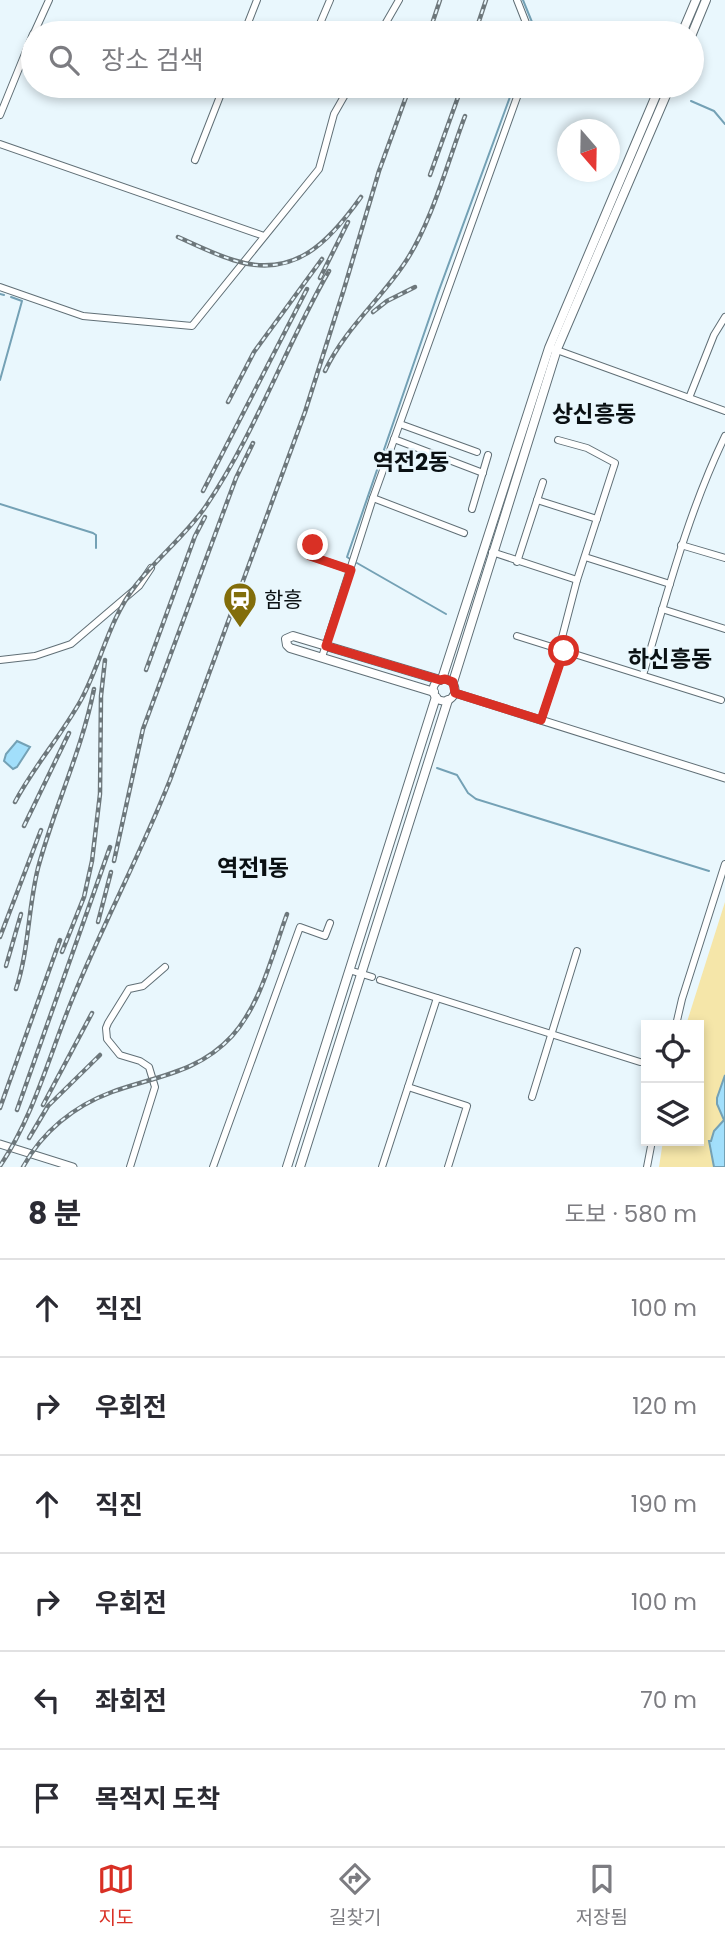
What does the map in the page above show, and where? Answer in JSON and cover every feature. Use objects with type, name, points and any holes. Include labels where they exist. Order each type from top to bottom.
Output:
[{"type":"main road","points":[[687,21],[696,0]]},
{"type":"main road","points":[[697,21],[706,0]]},
{"type":"main road","points":[[287,1167],[435,694],[288,647],[286,639],[293,636],[441,680],[553,349],[655,98]]},
{"type":"main road","points":[[453,682],[553,349],[665,98]]},
{"type":"main road","points":[[300,1167],[448,700]]},
{"type":"street","points":[[40,21],[49,0]]},
{"type":"street","points":[[249,21],[257,0]]},
{"type":"street","points":[[321,21],[330,0]]},
{"type":"street","points":[[387,21],[399,0]]},
{"type":"street","points":[[517,0],[525,21]]},
{"type":"street","points":[[0,115],[21,65]]},
{"type":"street","points":[[195,160],[219,98]]},
{"type":"street","points":[[0,287],[83,316],[188,327],[195,323],[319,169],[334,114],[343,98]]},
{"type":"street","points":[[322,657],[373,498],[517,98]]},
{"type":"street","points":[[0,144],[264,236]]},
{"type":"street","points":[[689,398],[714,335],[725,317]]},
{"type":"street","points":[[553,349],[725,411]]},
{"type":"street","points":[[400,424],[477,452]]},
{"type":"street","points":[[643,675],[681,545],[706,476],[725,436]]},
{"type":"street","points":[[394,439],[483,473]]},
{"type":"street","points":[[541,720],[577,580],[615,463],[587,447],[558,440]]},
{"type":"street","points":[[472,509],[488,455]]},
{"type":"street","points":[[517,562],[543,482]]},
{"type":"street","points":[[373,498],[464,534]]},
{"type":"street","points":[[537,500],[597,519]]},
{"type":"street","points":[[313,545],[310,556],[351,570]]},
{"type":"street","points":[[681,545],[725,558]]},
{"type":"street","points":[[492,552],[577,580]]},
{"type":"street","points":[[585,557],[670,584]]},
{"type":"street","points":[[0,660],[35,656],[71,644],[139,586],[151,568]]},
{"type":"street","points":[[662,609],[725,629]]},
{"type":"street","points":[[517,636],[721,700]]},
{"type":"street","points":[[441,680],[453,682],[455,693],[443,701],[435,694],[435,686],[441,680]]},
{"type":"street","points":[[455,693],[725,778]]},
{"type":"street","points":[[677,1020],[725,864]]},
{"type":"street","points":[[213,1167],[300,927],[325,936],[330,923]]},
{"type":"street","points":[[532,1097],[578,951]]},
{"type":"street","points":[[130,1167],[155,1087],[149,1067],[140,1061],[120,1055],[107,1039],[106,1028],[129,989],[143,986],[165,967]]},
{"type":"street","points":[[349,970],[372,977]]},
{"type":"street","points":[[380,980],[640,1062]]},
{"type":"street","points":[[382,1167],[437,998]]},
{"type":"street","points":[[408,1087],[467,1106],[448,1167]]},
{"type":"street","points":[[0,1144],[73,1167]]},
{"type":"street","points":[[647,1167],[651,1146]]},
{"type":"shaded area","points":[[725,902],[725,1167],[659,1167],[662,1146],[704,1146],[704,1020],[688,1020]]},
{"type":"water","points":[[17,741],[30,747],[13,769],[4,761],[6,754]]},
{"type":"water","points":[[725,1075],[725,1167],[714,1167],[709,1141],[724,1120],[717,1098]]},
{"type":"waterway","points":[[523,0],[532,21]]},
{"type":"waterway","points":[[350,559],[347,557],[438,293],[510,98]]},
{"type":"waterway","points":[[691,101],[714,111],[725,124]]},
{"type":"waterway","points":[[0,294],[4,295]]},
{"type":"waterway","points":[[0,380],[22,301],[11,297]]},
{"type":"waterway","points":[[0,504],[93,533],[96,535],[96,548]]},
{"type":"waterway","points":[[357,563],[446,614]]},
{"type":"waterway","points":[[437,768],[457,775],[468,793],[476,799],[709,871]]},
{"type":"railway","points":[[433,21],[440,0]]},
{"type":"railway","points":[[479,21],[486,0]]},
{"type":"railway","points":[[0,1166],[23,1125],[74,995],[170,780],[305,412],[379,171],[406,98]]},
{"type":"railway","points":[[430,175],[458,98]]},
{"type":"railway","points":[[325,371],[342,342],[394,278],[414,248],[431,212],[465,116]]},
{"type":"railway","points":[[178,237],[233,260],[255,265],[274,265],[292,261],[323,242],[361,197]]},
{"type":"railway","points":[[320,278],[348,222]]},
{"type":"railway","points":[[228,402],[254,352],[322,259]]},
{"type":"railway","points":[[15,802],[81,700],[127,598],[144,575],[198,517],[224,478],[329,271]]},
{"type":"railway","points":[[373,312],[387,301],[415,287]]},
{"type":"railway","points":[[203,491],[307,289]]},
{"type":"railway","points":[[114,861],[143,729],[236,478],[253,443]]},
{"type":"railway","points":[[146,670],[195,536],[205,517]]},
{"type":"railway","points":[[62,952],[84,897],[92,861],[100,794],[101,696],[105,660]]},
{"type":"railway","points":[[16,989],[24,959],[38,868],[94,689]]},
{"type":"railway","points":[[24,826],[69,733]]},
{"type":"railway","points":[[0,937],[41,830]]},
{"type":"railway","points":[[17,1110],[110,847]]},
{"type":"railway","points":[[98,922],[111,872]]},
{"type":"railway","points":[[6,966],[21,914]]},
{"type":"railway","points":[[23,1167],[49,1132],[72,1113],[112,1092],[191,1066],[232,1036],[258,994],[287,914]]},
{"type":"railway","points":[[0,1108],[60,940]]},
{"type":"railway","points":[[43,1105],[92,1013]]},
{"type":"railway","points":[[29,1138],[48,1106],[100,1055]]},
{"type":"place","name":"함흥","points":[[240,629]]},
{"type":"district","name":"상신흥동","points":[[594,414]]},
{"type":"district","name":"역전2동","points":[[411,462]]},
{"type":"district","name":"하신흥동","points":[[670,659]]},
{"type":"district","name":"역전1동","points":[[253,868]]},
{"type":"route","points":[[313,545],[310,556],[351,570],[326,646],[440,680],[448,680],[453,682],[455,693],[541,720],[564,651]]}]
